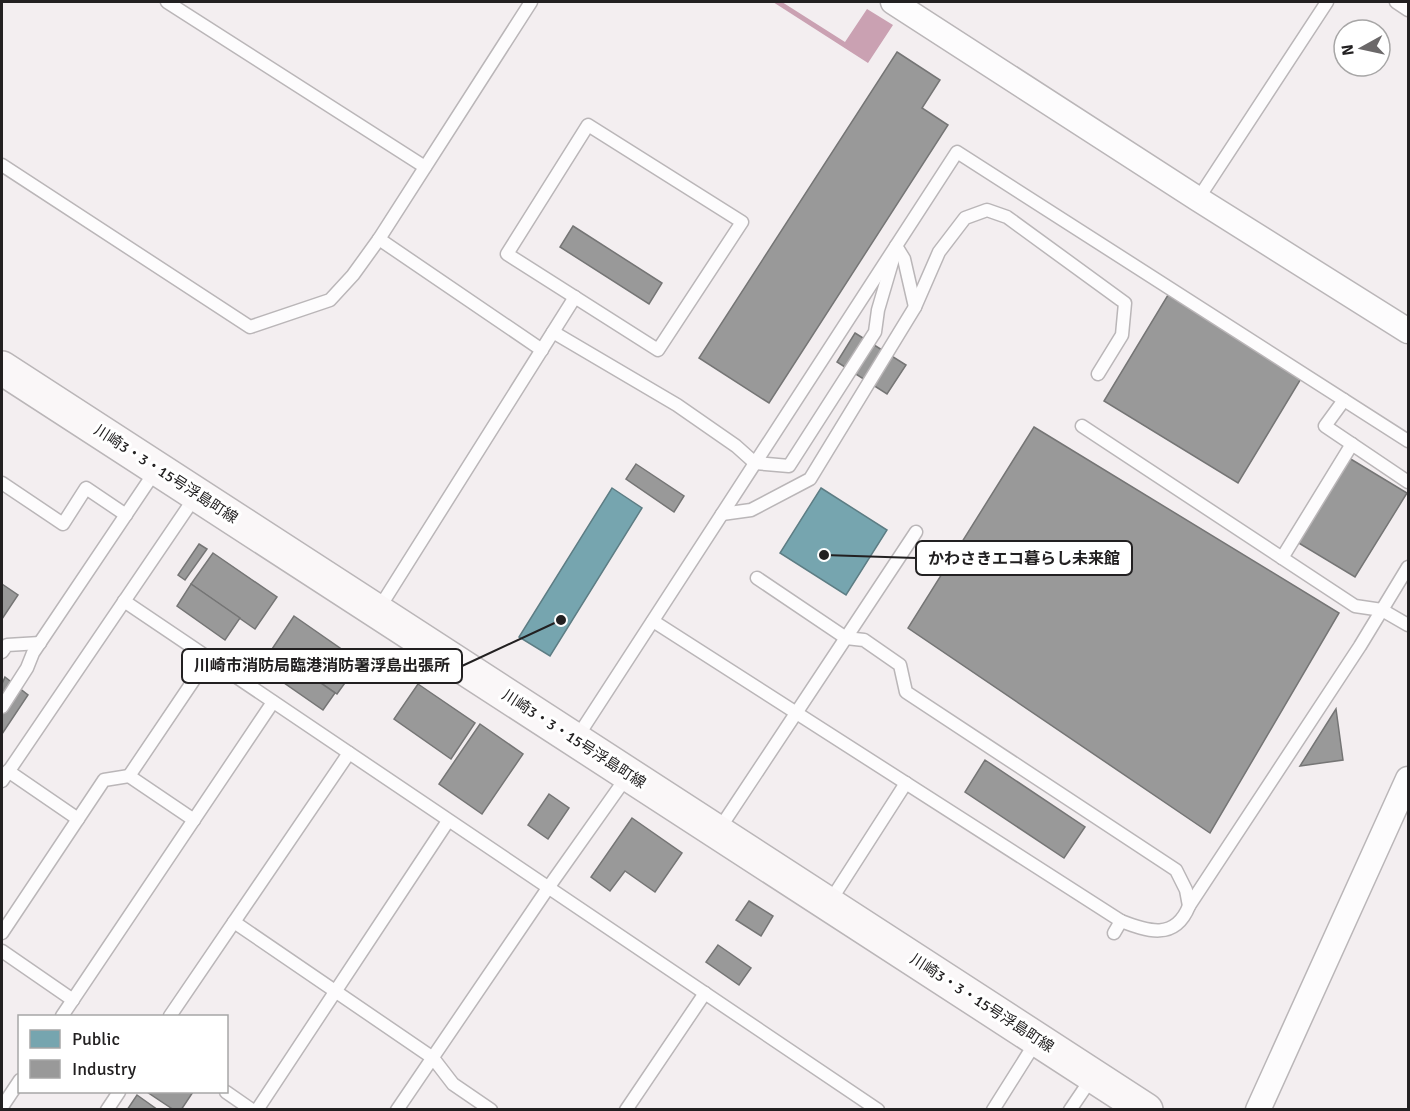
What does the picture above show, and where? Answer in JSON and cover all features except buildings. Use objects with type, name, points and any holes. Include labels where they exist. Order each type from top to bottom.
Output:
[{"type":"street","points":[[893,2],[1198,199],[1408,331]]},
{"type":"street","name":"川崎3・3・15号浮島町線","points":[[2,368],[1146,1110]]},
{"type":"street","points":[[1258,1110],[1408,779]]},
{"type":"lane","points":[[167,2],[425,167]]},
{"type":"lane","points":[[2,165],[250,327],[330,300],[353,275],[379,239],[531,2]]},
{"type":"lane","points":[[1198,199],[1327,2]]},
{"type":"lane","points":[[1396,2],[1408,10]]},
{"type":"lane","points":[[588,124],[742,222],[658,350],[575,297],[507,254],[588,124]]},
{"type":"lane","points":[[576,740],[957,152],[1408,441]]},
{"type":"lane","points":[[722,514],[751,510],[810,479],[915,307],[939,252],[965,218],[987,210],[1006,217],[1125,303],[1122,335],[1098,374]]},
{"type":"lane","points":[[379,239],[542,350]]},
{"type":"lane","points":[[896,246],[904,259],[915,307]]},
{"type":"lane","points":[[553,332],[676,405],[736,446],[755,463],[789,466],[875,332],[878,310],[896,246]]},
{"type":"lane","points":[[377,611],[575,297]]},
{"type":"lane","points":[[1344,400],[1325,426],[1408,482]]},
{"type":"lane","points":[[1082,426],[1355,606],[1382,610],[1408,624]]},
{"type":"lane","points":[[1282,558],[1352,444]]},
{"type":"lane","points":[[2,707],[27,668],[33,652],[157,469]]},
{"type":"lane","points":[[2,483],[63,524],[86,488],[126,515]]},
{"type":"lane","points":[[78,819],[5,776],[196,494]]},
{"type":"lane","points":[[718,832],[916,532]]},
{"type":"lane","points":[[653,621],[1121,921],[1147,931],[1161,930],[1178,924],[1408,567]]},
{"type":"lane","points":[[757,578],[846,638],[864,640],[900,665],[906,692],[1176,870],[1186,890],[1189,906]]},
{"type":"lane","points":[[124,601],[878,1110]]},
{"type":"lane","points":[[2,652],[7,645],[40,643]]},
{"type":"lane","points":[[129,776],[208,659]]},
{"type":"lane","points":[[63,1015],[273,702]]},
{"type":"lane","points":[[171,1015],[349,753]]},
{"type":"lane","points":[[397,1110],[548,888],[629,774]]},
{"type":"lane","points":[[2,933],[104,780],[129,776],[194,820]]},
{"type":"lane","points":[[829,904],[906,783]]},
{"type":"lane","points":[[257,1110],[448,821]]},
{"type":"lane","points":[[1114,933],[1121,921]]},
{"type":"lane","points":[[234,922],[433,1058],[453,1084],[491,1110]]},
{"type":"lane","points":[[2,951],[73,1000]]},
{"type":"lane","points":[[626,1110],[705,993]]},
{"type":"lane","points":[[993,1110],[1038,1039]]},
{"type":"lane","points":[[1070,1110],[1094,1075]]},
{"type":"lane","points":[[2,1107],[18,1083]]},
{"type":"lane","points":[[107,1110],[118,1093]]},
{"type":"lane","points":[[227,1093],[252,1110]]},
{"type":"shaded area","points":[[773,2],[782,2],[845,42],[867,9],[893,25],[868,63]]},
{"type":"place","name":"かわさきエコ暮らし未来館","points":[[824,555]]},
{"type":"place","name":"川崎市消防局臨港消防署浮島出張所","points":[[561,620]]}]
